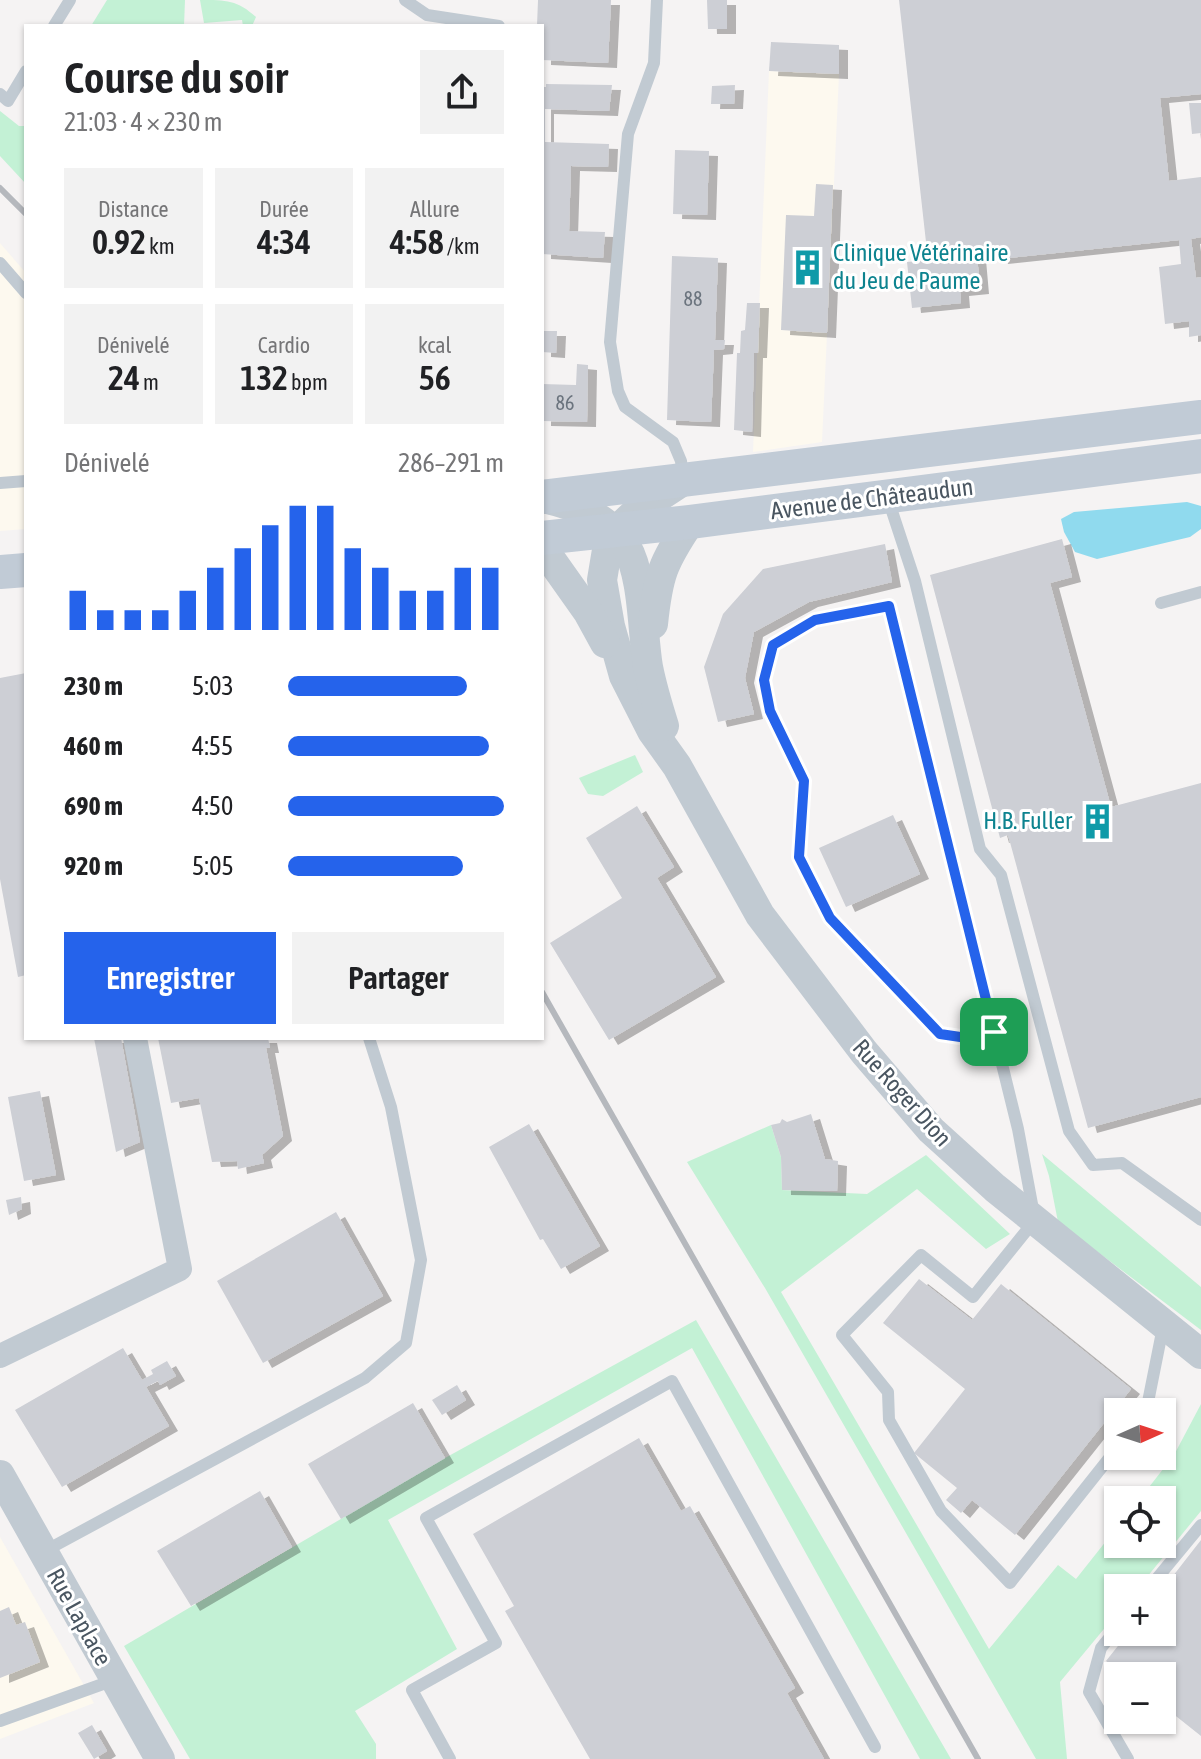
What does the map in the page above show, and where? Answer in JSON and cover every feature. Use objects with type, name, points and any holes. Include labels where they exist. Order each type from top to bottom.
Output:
[{"type":"main road","name":"Avenue de Châteaudun","points":[[544,498],[1201,417]]},
{"type":"main road","name":"Avenue de Châteaudun","points":[[544,538],[615,532],[1201,456]]},
{"type":"main road","points":[[0,572],[24,570]]},
{"type":"street","points":[[615,532],[637,511],[683,481]]},
{"type":"street","name":"Rue Roger Dion","points":[[544,498],[567,503],[592,514],[625,543],[631,556],[637,673],[677,766],[760,915],[864,1052],[931,1130],[1035,1220],[1201,1354]]},
{"type":"street","points":[[637,673],[660,575],[667,557],[690,522]]},
{"type":"street","points":[[544,550],[637,673]]},
{"type":"street","points":[[0,1356],[180,1269],[135,1040]]},
{"type":"street","name":"Rue Laplace","points":[[0,1475],[160,1759]]},
{"type":"lane","points":[[55,24],[70,0]]},
{"type":"lane","points":[[405,0],[427,15],[486,24]]},
{"type":"lane","points":[[657,0],[654,63],[628,134],[610,342],[618,391],[625,407],[673,442],[681,461],[683,481]]},
{"type":"lane","points":[[0,94],[8,101],[24,74]]},
{"type":"lane","points":[[0,263],[24,291]]},
{"type":"lane","points":[[0,483],[24,481]]},
{"type":"lane","points":[[887,498],[915,581],[980,849],[1001,875],[1069,1131],[1093,1165],[1122,1163],[1201,1220]]},
{"type":"lane","points":[[1161,603],[1201,592]]},
{"type":"lane","points":[[994,1032],[967,1038],[940,1034],[830,918],[799,857],[804,781],[770,711],[764,680],[773,645],[815,620],[889,606],[1018,1129],[1035,1220],[973,1297],[921,1255],[842,1335],[888,1392],[889,1420],[941,1511],[1010,1583],[1104,1465]]},
{"type":"lane","points":[[43,1552],[365,1378],[406,1343],[421,1260],[391,1107],[370,1040]]},
{"type":"lane","points":[[1149,1398],[1164,1324]]},
{"type":"lane","points":[[450,1759],[412,1690],[496,1643],[426,1518],[672,1381],[875,1747]]},
{"type":"lane","points":[[1161,1574],[1201,1525]]},
{"type":"lane","points":[[1104,1644],[1089,1692],[1128,1759]]},
{"type":"lane","points":[[0,1721],[115,1680]]},
{"type":"shaded area","points":[[769,71],[839,74],[822,442],[753,452]]},
{"type":"shaded area","points":[[0,243],[24,271],[24,529],[0,531]]},
{"type":"shaded area","points":[[0,1537],[94,1703],[0,1739]]},
{"type":"green space","points":[[107,0],[185,0],[184,24],[92,24]]},
{"type":"green space","points":[[200,0],[231,2],[256,17],[253,24],[243,24],[242,20],[204,23]]},
{"type":"green space","points":[[0,111],[19,126],[24,126],[24,182],[0,156]]},
{"type":"green space","points":[[635,755],[643,772],[603,796],[588,794],[579,778]]},
{"type":"green space","points":[[771,1125],[781,1157],[782,1190],[867,1194],[926,1155],[1010,1234],[986,1249],[917,1189],[781,1292],[989,1649],[1058,1565],[1076,1579],[1104,1544],[1104,1558],[1163,1558],[1149,1574],[1104,1574],[1104,1629],[1060,1682],[1067,1759],[1036,1759],[765,1288],[687,1162]]},
{"type":"green space","points":[[1042,1154],[1201,1287],[1201,1330],[1058,1222]]},
{"type":"green space","points":[[696,1320],[951,1759],[920,1759],[692,1348],[388,1520],[457,1649],[355,1711],[376,1744],[376,1759],[190,1759],[124,1646],[445,1458]]},
{"type":"green space","points":[[1201,1404],[1201,1511],[1176,1542],[1176,1486],[1150,1486],[1162,1470],[1176,1470],[1176,1451]]},
{"type":"water","points":[[1187,502],[1201,506],[1201,529],[1190,537],[1097,559],[1075,552],[1061,519],[1074,512]]},
{"type":"building","points":[[538,0],[611,0],[608,63],[544,60],[544,24],[537,24]]},
{"type":"building","points":[[707,0],[727,0],[727,29],[708,29]]},
{"type":"building","points":[[899,0],[1201,0],[1201,94],[1160,98],[1169,181],[1201,177],[1201,237],[1191,239],[1196,278],[1201,277],[1201,335],[1189,337],[1189,321],[1165,324],[1159,267],[1181,264],[1179,240],[999,259],[998,253],[977,255],[980,289],[960,291],[961,303],[912,308],[907,262],[928,260]]},
{"type":"building","points":[[771,42],[839,45],[839,74],[769,71]]},
{"type":"building","points":[[546,84],[612,85],[609,111],[545,109],[545,142],[609,144],[608,167],[571,166],[569,231],[605,232],[603,258],[544,254],[544,87]]},
{"type":"building","points":[[735,85],[734,104],[711,104],[712,86]]},
{"type":"building","points":[[1189,103],[1201,103],[1201,133],[1192,134]]},
{"type":"building","points":[[675,150],[709,151],[707,215],[673,214]]},
{"type":"building","name":"Clinique Vétérinaire du Jeu de Paume","points":[[816,184],[833,185],[827,333],[781,330],[786,215],[814,216]]},
{"type":"building","points":[[672,256],[718,258],[715,340],[725,340],[724,349],[714,350],[711,422],[667,420]]},
{"type":"building","points":[[747,303],[760,303],[758,353],[754,353],[752,432],[734,430],[737,353],[740,353],[741,331],[745,330]]},
{"type":"building","points":[[544,331],[557,331],[556,353],[544,352]]},
{"type":"building","points":[[577,364],[588,365],[587,422],[544,421],[544,384],[576,385]]},
{"type":"building","name":"H.B. Fuller","points":[[1062,539],[1072,577],[1050,583],[1111,807],[1201,783],[1201,1097],[1088,1128],[1008,835],[1000,838],[930,575]]},
{"type":"building","points":[[885,544],[892,582],[809,602],[754,632],[745,678],[754,714],[718,722],[704,667],[723,614],[763,569]]},
{"type":"building","points":[[24,673],[24,976],[18,977],[0,879],[0,678]]},
{"type":"building","points":[[637,806],[674,867],[657,878],[716,977],[609,1040],[550,943],[622,898],[586,838]]},
{"type":"building","points":[[893,815],[920,874],[846,907],[819,848]]},
{"type":"building","points":[[94,1040],[121,1040],[140,1142],[116,1152]]},
{"type":"building","points":[[158,1040],[268,1040],[270,1048],[266,1048],[283,1136],[262,1155],[264,1163],[238,1169],[237,1161],[212,1162],[199,1098],[171,1103]]},
{"type":"building","points":[[40,1091],[56,1175],[24,1181],[8,1097]]},
{"type":"building","points":[[811,1114],[825,1159],[838,1161],[837,1191],[782,1190],[781,1157],[771,1125],[780,1123],[782,1119],[787,1122]]},
{"type":"building","points":[[529,1124],[600,1246],[561,1269],[543,1239],[540,1240],[489,1147]]},
{"type":"building","points":[[21,1197],[22,1209],[9,1215],[6,1200]]},
{"type":"building","points":[[336,1212],[383,1296],[263,1363],[217,1281]]},
{"type":"building","points":[[919,1279],[972,1320],[1001,1284],[1131,1389],[1124,1398],[1104,1398],[1104,1423],[1015,1535],[972,1500],[961,1513],[946,1500],[957,1488],[914,1453],[965,1389],[883,1323]]},
{"type":"building","points":[[123,1348],[142,1380],[153,1374],[151,1370],[167,1361],[176,1376],[160,1385],[158,1381],[146,1387],[169,1426],[62,1487],[15,1410]]},
{"type":"building","points":[[457,1385],[466,1400],[442,1415],[432,1400]]},
{"type":"building","points":[[413,1403],[445,1458],[341,1519],[308,1464]]},
{"type":"building","points":[[639,1438],[681,1511],[690,1506],[795,1688],[787,1693],[824,1759],[590,1759],[505,1611],[514,1606],[473,1534]]},
{"type":"building","points":[[260,1491],[292,1547],[191,1606],[157,1551]]},
{"type":"building","points":[[1201,1540],[1201,1736],[1176,1716],[1176,1662],[1106,1661],[1118,1646],[1176,1646],[1174,1574]]},
{"type":"building","points":[[9,1607],[16,1625],[25,1622],[40,1662],[0,1678],[0,1611]]},
{"type":"building","points":[[92,1725],[107,1751],[94,1759],[78,1733]]},
{"type":"railway","points":[[0,188],[24,212]]},
{"type":"railway","points":[[544,996],[978,1759]]},
{"type":"place","name":"Clinique Vétérinaire du Jeu de Paume","points":[[807,267]]},
{"type":"place","name":"H.B. Fuller","points":[[1098,821]]},
{"type":"route","points":[[889,606],[994,1032],[967,1038],[940,1034],[830,918],[799,857],[804,781],[770,711],[764,680],[773,645],[815,620],[889,606]]}]
